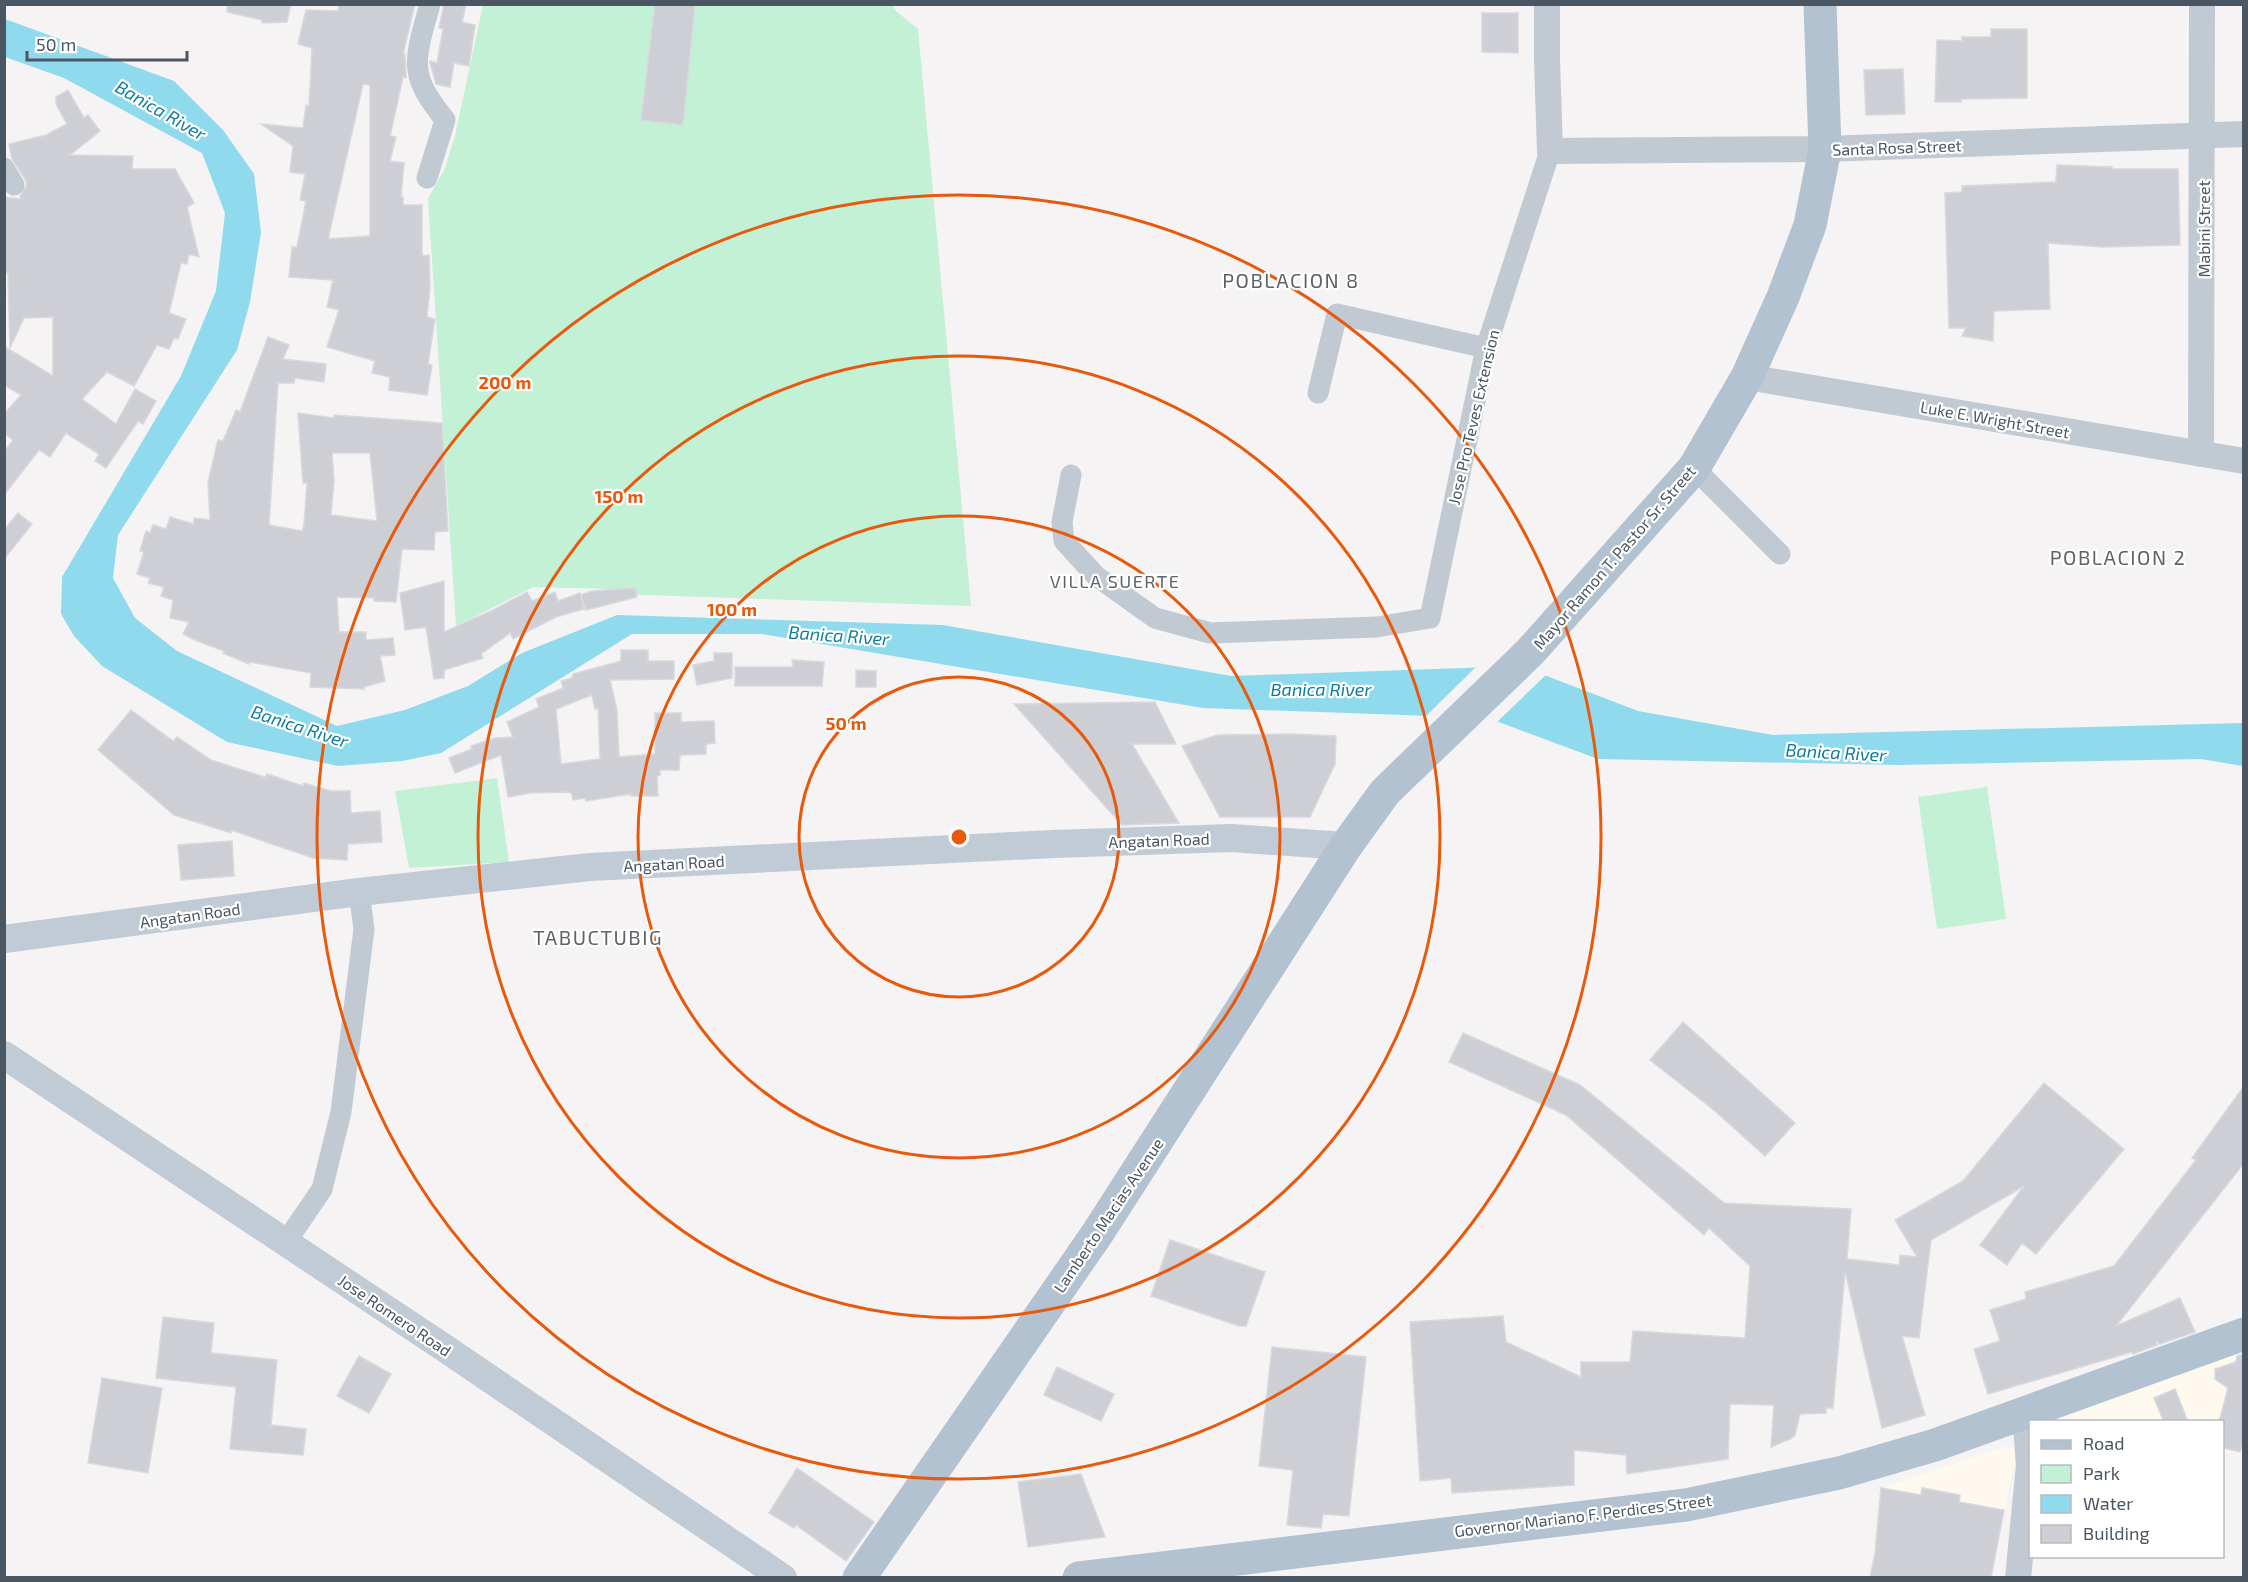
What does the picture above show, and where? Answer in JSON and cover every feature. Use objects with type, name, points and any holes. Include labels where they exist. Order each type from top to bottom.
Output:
[{"type":"main road","name":"Mayor Ramon T. Pastor Sr. Street","points":[[1346,846],[1385,792],[1530,652],[1694,468],[1748,377],[1783,297],[1810,225],[1825,149],[1820,4]]},
{"type":"main road","name":"Angatan Road","points":[[4,939],[359,892],[590,867],[1042,844],[1231,838],[1346,846]]},
{"type":"main road","name":"Lamberto Macias Avenue","points":[[859,1578],[1097,1234],[1346,846]]},
{"type":"main road","name":"Jose Romero Road","points":[[4,1055],[286,1242],[783,1578]]},
{"type":"main road","name":"Governor Mariano F. Perdices Street","points":[[1079,1578],[1686,1505],[1839,1473],[1935,1445],[2244,1334]]},
{"type":"street","points":[[427,178],[445,120],[426,93],[417,70],[420,44],[430,4]]},
{"type":"street","points":[[1547,4],[1546,61],[1550,151]]},
{"type":"street","name":"Mabini Street","points":[[2202,4],[2202,454]]},
{"type":"street","name":"Santa Rosa Street","points":[[1550,151],[1825,149],[2244,134]]},
{"type":"street","name":"Jose Pro Teves Extension","points":[[1071,475],[1062,522],[1064,541],[1096,576],[1155,618],[1210,633],[1377,627],[1430,618],[1486,348],[1550,151]]},
{"type":"street","points":[[1318,393],[1337,314],[1486,348]]},
{"type":"street","name":"Luke E. Wright Street","points":[[1748,377],[2244,461]]},
{"type":"street","points":[[1694,468],[1780,554]]},
{"type":"street","points":[[286,1242],[322,1189],[341,1112],[364,929],[359,892]]},
{"type":"street","points":[[2025,1413],[2029,1455]]},
{"type":"street","points":[[2018,1578],[2029,1474]]},
{"type":"shaded area","points":[[2243,1347],[2243,1454],[2224,1453],[2224,1420],[2053,1420]]},
{"type":"shaded area","points":[[2007,1446],[2013,1448],[2016,1453],[1991,1577],[1871,1578],[1881,1488]]},
{"type":"green space","points":[[483,5],[892,5],[918,29],[971,606],[617,594],[615,589],[533,587],[456,626],[428,199],[445,168],[455,136]]},
{"type":"green space","points":[[497,778],[509,862],[409,868],[395,791]]},
{"type":"green space","points":[[1987,787],[2006,919],[1937,929],[1918,797]]},
{"type":"water","name":"Banica River","points":[[5,19],[174,81],[223,130],[254,174],[261,232],[250,302],[237,350],[118,535],[113,578],[135,618],[177,651],[337,726],[405,710],[468,686],[522,653],[617,615],[943,625],[1231,676],[1521,666],[1638,711],[1773,735],[2243,723],[2243,766],[2201,759],[1899,765],[1598,759],[1488,718],[1203,708],[762,634],[632,634],[441,753],[402,761],[338,766],[227,742],[102,666],[74,636],[61,614],[62,577],[181,376],[216,291],[225,213],[202,153],[64,78],[5,57]]},
{"type":"pier","points":[[1522,664],[1548,673],[1495,724],[1487,721],[1423,719],[1478,665]]},
{"type":"building","points":[[228,4],[291,4],[287,22],[262,23],[262,20],[227,12]]},
{"type":"building","points":[[339,4],[415,4],[403,54],[405,54],[406,78],[403,77],[390,136],[396,137],[390,161],[404,163],[401,197],[403,197],[403,205],[422,205],[422,256],[429,255],[430,287],[427,317],[435,319],[428,364],[432,365],[427,395],[389,390],[390,377],[372,373],[375,361],[327,347],[339,310],[327,307],[333,280],[289,277],[292,247],[297,247],[306,201],[300,200],[305,174],[290,172],[293,146],[261,124],[303,128],[306,105],[309,106],[312,48],[298,44],[306,10],[338,11]],"holes":[[[363,84],[370,85],[370,236],[328,239]]]},
{"type":"building","points":[[444,4],[466,4],[462,22],[475,25],[469,66],[454,63],[450,87],[436,84],[430,63],[430,61],[437,63],[443,29],[439,28]]},
{"type":"building","points":[[655,4],[695,4],[683,125],[641,120]]},
{"type":"building","points":[[1482,13],[1518,13],[1518,53],[1482,52]]},
{"type":"building","points":[[1991,29],[2027,29],[2027,98],[1961,99],[1961,102],[1935,102],[1937,40],[1962,41],[1962,37],[1991,37]]},
{"type":"building","points":[[1903,69],[1905,114],[1866,115],[1864,70]]},
{"type":"building","points":[[68,90],[84,118],[88,115],[100,131],[70,155],[133,156],[132,169],[175,169],[194,203],[187,207],[199,257],[189,254],[187,264],[181,263],[169,313],[186,319],[178,339],[174,338],[169,349],[157,345],[134,386],[107,372],[82,399],[116,424],[135,389],[156,401],[143,424],[138,421],[106,468],[95,461],[99,454],[66,433],[50,457],[39,450],[4,495],[4,452],[13,440],[4,433],[4,414],[21,395],[4,385],[4,346],[53,376],[53,317],[24,318],[10,348],[8,273],[4,273],[4,197],[21,199],[20,196],[27,185],[12,159],[9,144],[46,135],[67,124],[56,104],[56,97]]},
{"type":"building","points":[[2057,165],[2112,167],[2112,169],[2178,169],[2180,245],[2103,247],[2048,243],[2050,309],[1994,311],[1993,341],[1962,336],[1966,328],[1949,328],[1945,193],[1962,192],[1962,186],[2056,182]]},
{"type":"building","points":[[268,337],[289,345],[283,359],[326,364],[324,382],[295,378],[294,383],[278,383],[269,525],[302,531],[307,483],[303,483],[298,413],[334,418],[334,415],[442,423],[448,531],[435,532],[434,550],[402,549],[396,602],[374,601],[374,598],[337,597],[339,632],[366,632],[366,640],[393,638],[395,655],[380,656],[385,681],[364,687],[364,689],[310,687],[311,673],[250,662],[249,664],[223,653],[224,651],[183,634],[189,622],[170,618],[173,600],[161,596],[164,587],[148,583],[150,578],[137,574],[144,552],[140,551],[146,531],[150,533],[153,525],[166,529],[170,517],[194,524],[194,518],[210,520],[208,482],[218,440],[223,441],[236,410],[240,412]],"holes":[[[332,453],[370,453],[377,521],[331,515],[334,481]]]},
{"type":"building","points":[[18,513],[32,524],[4,559],[4,530]]},
{"type":"building","points":[[444,581],[444,632],[527,592],[532,601],[555,592],[558,601],[580,593],[584,609],[556,617],[513,639],[510,633],[481,654],[483,658],[444,670],[444,678],[434,679],[426,627],[405,630],[400,593]]},
{"type":"building","points":[[635,588],[637,597],[586,610],[581,595],[592,591]]},
{"type":"building","points":[[621,650],[648,650],[648,661],[674,661],[674,679],[610,680],[617,710],[619,757],[655,754],[655,713],[681,713],[681,722],[714,721],[715,743],[706,744],[706,754],[680,755],[679,770],[660,770],[660,775],[657,776],[658,796],[631,796],[631,794],[586,801],[585,798],[573,800],[571,792],[530,793],[508,797],[501,755],[455,773],[449,758],[472,749],[471,746],[495,738],[513,737],[507,722],[539,707],[536,699],[563,688],[561,681],[572,678],[573,674],[621,661]],"holes":[[[592,695],[595,709],[598,708],[600,759],[561,764],[556,709]]]},
{"type":"building","points":[[714,653],[732,653],[732,678],[697,685],[693,665],[714,661]]},
{"type":"building","points":[[792,660],[824,662],[822,686],[735,686],[735,667],[793,667]]},
{"type":"building","points":[[856,670],[876,671],[876,687],[856,687]]},
{"type":"building","points":[[1155,702],[1176,744],[1132,744],[1179,823],[1122,825],[1014,704]]},
{"type":"building","points":[[131,710],[173,741],[177,737],[211,760],[303,786],[304,783],[331,791],[350,791],[351,813],[380,811],[382,842],[348,844],[347,860],[313,858],[231,830],[231,833],[174,815],[98,750]]},
{"type":"building","points":[[1218,735],[1336,736],[1335,764],[1310,817],[1220,817],[1182,746]]},
{"type":"building","points":[[232,841],[234,876],[181,880],[178,845]]},
{"type":"building","points":[[1683,1022],[1795,1123],[1765,1156],[1715,1111],[1650,1060]]},
{"type":"building","points":[[1463,1033],[1580,1085],[1724,1203],[1851,1209],[1847,1259],[1899,1265],[1900,1255],[1917,1257],[1895,1220],[1963,1181],[2044,1083],[2124,1149],[2036,1254],[2022,1243],[2007,1265],[1980,1245],[2024,1186],[1931,1240],[1919,1338],[1902,1336],[1925,1415],[1882,1428],[1845,1271],[1833,1408],[1826,1408],[1826,1413],[1800,1414],[1795,1435],[1790,1439],[1771,1447],[1774,1405],[1730,1404],[1728,1459],[1627,1474],[1626,1455],[1574,1450],[1574,1485],[1452,1493],[1451,1478],[1420,1481],[1410,1322],[1503,1316],[1506,1342],[1581,1377],[1581,1362],[1630,1362],[1633,1331],[1745,1338],[1750,1266],[1709,1228],[1704,1235],[1566,1115],[1449,1062]]},
{"type":"building","points":[[2244,1086],[2244,1163],[2116,1326],[2180,1298],[2195,1332],[2160,1344],[2156,1341],[2157,1345],[2133,1354],[2132,1352],[1988,1394],[1974,1349],[2000,1341],[1990,1310],[2026,1299],[2025,1292],[2114,1266],[2196,1160],[2192,1158]]},
{"type":"building","points":[[1170,1240],[1265,1272],[1246,1326],[1239,1326],[1151,1296]]},
{"type":"building","points":[[163,1317],[214,1323],[211,1353],[277,1360],[271,1425],[306,1429],[303,1455],[230,1449],[236,1387],[156,1378]]},
{"type":"building","points":[[1272,1347],[1366,1357],[1349,1516],[1323,1514],[1321,1528],[1287,1525],[1293,1470],[1259,1466]]},
{"type":"building","points":[[2244,1354],[2244,1440],[2240,1452],[2224,1448],[2224,1420],[2220,1420],[2228,1388],[2215,1379],[2215,1369],[2236,1362],[2237,1356]]},
{"type":"building","points":[[359,1356],[391,1374],[369,1413],[337,1396]]},
{"type":"building","points":[[1057,1367],[1114,1394],[1101,1421],[1044,1395]]},
{"type":"building","points":[[102,1378],[162,1388],[148,1473],[88,1463]]},
{"type":"building","points":[[2175,1389],[2187,1420],[2163,1420],[2154,1398]]},
{"type":"building","points":[[797,1468],[874,1522],[846,1561],[796,1525],[794,1528],[769,1513]]},
{"type":"building","points":[[1081,1474],[1105,1537],[1028,1547],[1018,1482]]},
{"type":"building","points":[[1881,1488],[1921,1495],[1922,1488],[1960,1495],[1959,1502],[2004,1510],[1991,1578],[1870,1578],[1875,1553]]},
{"type":"district","name":"POBLACION 8","points":[[1291,280]]},
{"type":"district","name":"POBLACION 2","points":[[2118,557]]},
{"type":"district","name":"VILLA SUERTE","points":[[1115,581]]},
{"type":"district","name":"TABUCTUBIG","points":[[598,937]]}]
